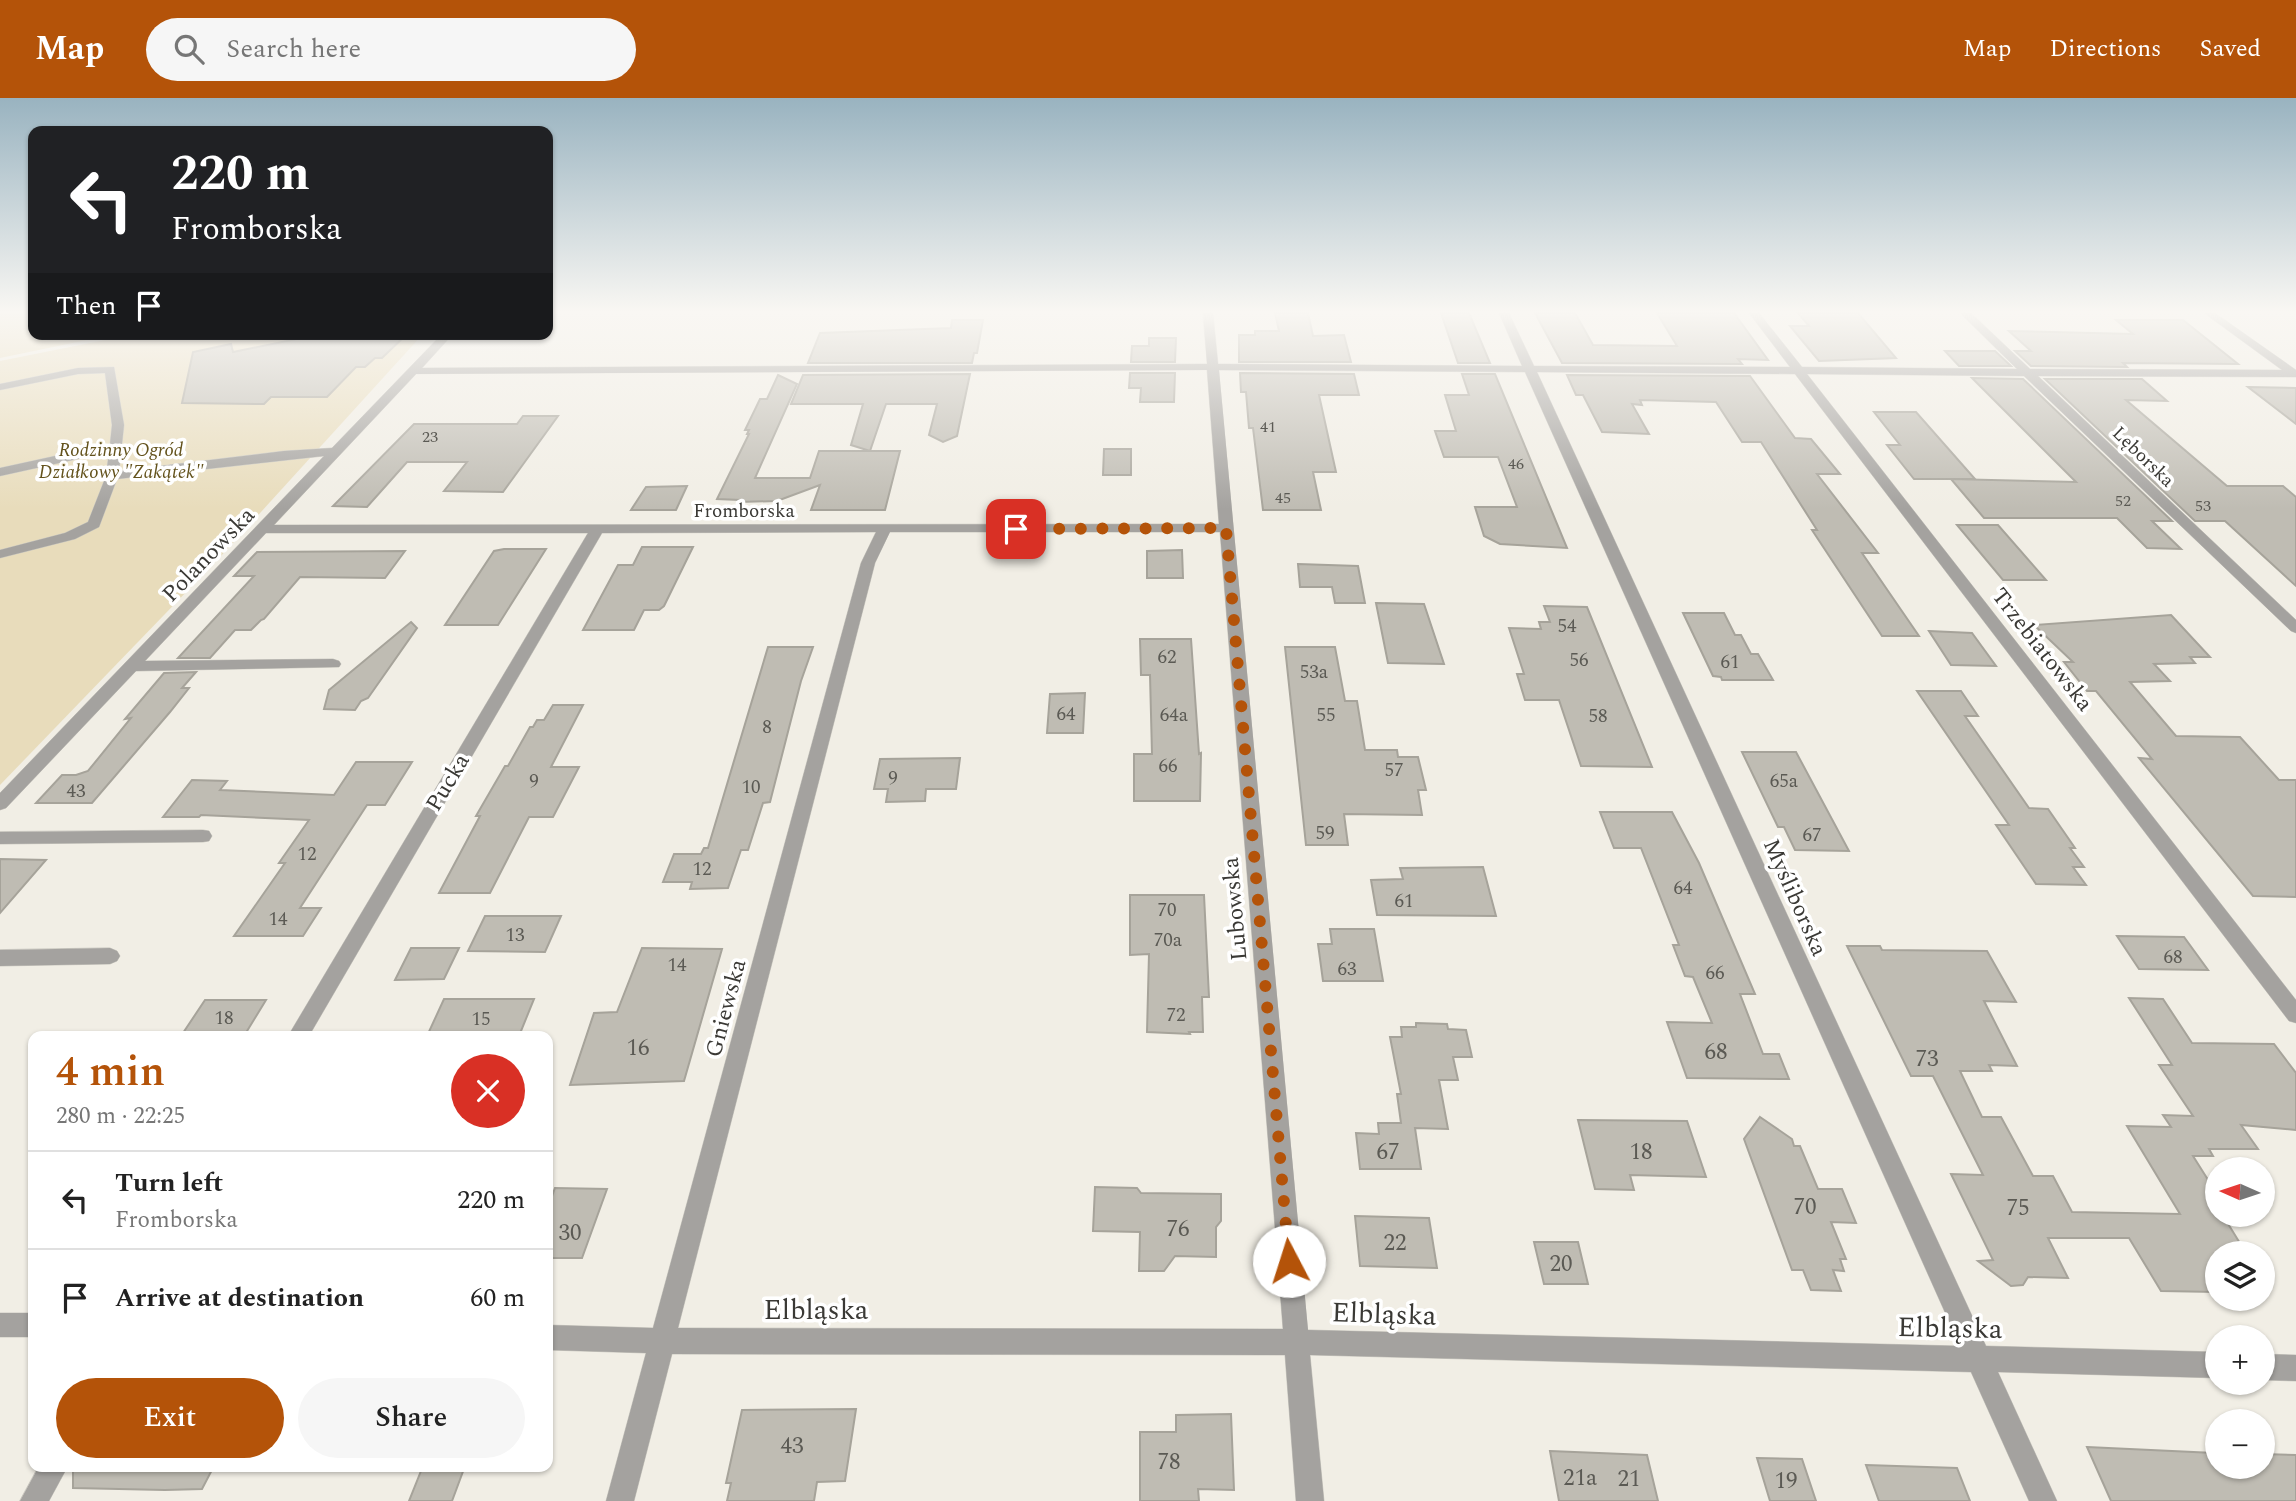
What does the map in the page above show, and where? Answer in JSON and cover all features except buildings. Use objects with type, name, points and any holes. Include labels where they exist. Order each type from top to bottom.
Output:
[{"type":"street","points":[[0,387],[42,378]]},
{"type":"street","points":[[0,554],[70,536],[94,524],[112,476],[118,425],[111,378]]},
{"type":"street","name":"Polanowska","points":[[0,804],[405,378]]},
{"type":"street","name":"Lubowska","points":[[1214,378],[1310,1501]]},
{"type":"street","name":"Myśliborska","points":[[1534,378],[2043,1501]]},
{"type":"street","name":"Trzebiatowska","points":[[1806,378],[2296,1015]]},
{"type":"street","name":"Lęborska","points":[[2035,378],[2296,628]]},
{"type":"street","points":[[0,472],[115,447]]},
{"type":"street","points":[[112,476],[284,455],[336,452]]},
{"type":"street","name":"Fromborska","points":[[262,530],[1226,528]]},
{"type":"street","name":"Pucka","points":[[301,1031],[597,529]]},
{"type":"street","name":"Gniewska","points":[[620,1501],[868,563],[884,530]]},
{"type":"street","points":[[132,666],[333,664]]},
{"type":"street","points":[[0,838],[203,836]]},
{"type":"street","points":[[0,958],[110,956]]},
{"type":"street","points":[[0,1325],[28,1325]]},
{"type":"street","name":"Elbląska","points":[[553,1337],[662,1341],[1296,1342],[2205,1365]]},
{"type":"street","points":[[2275,1367],[2296,1368]]},
{"type":"street","points":[[34,1501],[51,1472]]},
{"type":"green space","name":"Rodzinny Ogród Działkowy \"Zakątek\"","points":[[0,378],[383,378],[220,557],[0,785]]},
{"type":"route","points":[[1016,529],[1226,528],[1289,1261]]}]
